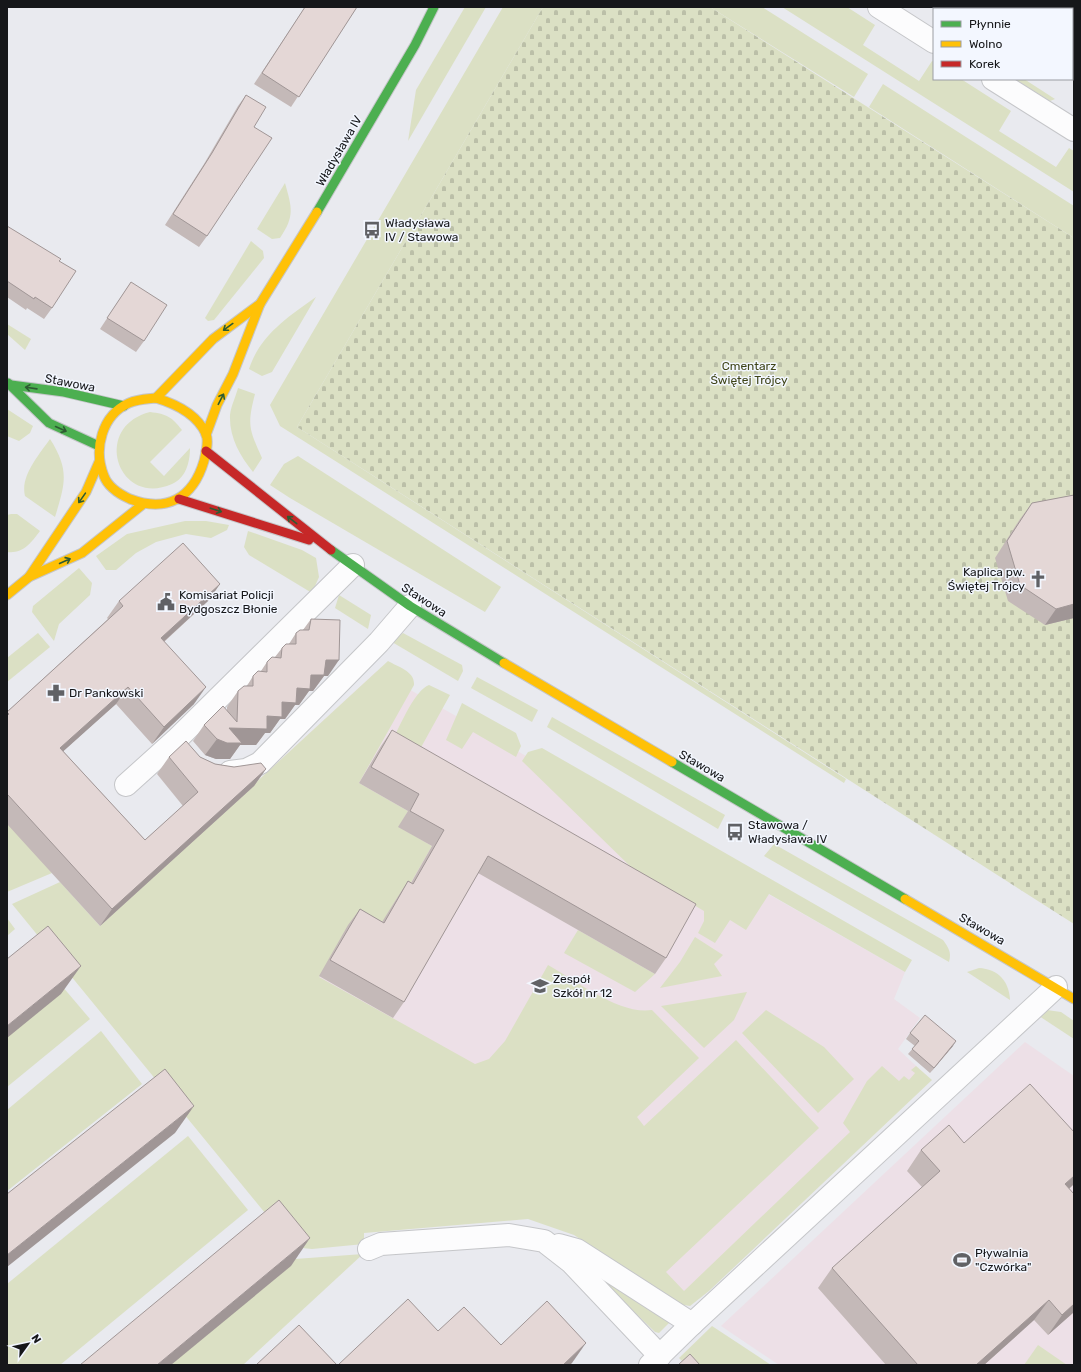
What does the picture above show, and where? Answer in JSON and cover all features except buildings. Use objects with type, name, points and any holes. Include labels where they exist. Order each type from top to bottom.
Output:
[{"type":"street","name":"Władysława IV","points":[[206,435],[217,405],[233,374],[260,304],[300,241],[415,45],[434,7]]},
{"type":"street","points":[[879,7],[933,41]]},
{"type":"street","points":[[995,80],[1074,130]]},
{"type":"street","name":"Władysława IV","points":[[156,398],[182,373],[213,339],[260,304]]},
{"type":"street","name":"Stawowa","points":[[9,383],[64,392],[124,406]]},
{"type":"street","name":"Stawowa","points":[[9,383],[49,424],[98,446]]},
{"type":"street","points":[[156,398],[171,402],[185,410],[206,435],[206,450],[202,469],[193,486],[179,499],[167,503],[142,505],[118,493],[106,479],[99,462],[98,446],[102,434],[112,416],[124,406],[139,400],[156,398]]},
{"type":"street","name":"Stawowa","points":[[206,450],[323,544],[410,606],[556,695],[1056,987],[1074,999]]},
{"type":"street","points":[[7,595],[29,576],[86,492],[99,462]]},
{"type":"street","name":"Stawowa","points":[[179,499],[323,544]]},
{"type":"street","points":[[29,576],[82,553],[142,505]]},
{"type":"street","points":[[126,784],[183,748],[353,565]]},
{"type":"street","points":[[212,770],[218,772],[246,770],[260,763],[379,642],[410,606]]},
{"type":"street","points":[[544,1241],[571,1262],[655,1361],[692,1324],[1056,987]]},
{"type":"street","points":[[369,1249],[381,1244],[509,1235],[544,1241],[577,1250],[692,1324]]},
{"type":"shaded area","name":"Zespół Szkół nr 12","points":[[377,671],[905,972],[894,999],[920,1018],[898,1049],[928,1077],[688,1305],[119,909]]},
{"type":"shaded area","name":"Pływalnia \"Czwórka\"","points":[[1025,1042],[1074,1076],[1074,1365],[779,1365],[721,1326]]},
{"type":"green space","points":[[465,7],[486,7],[408,141],[416,90]]},
{"type":"green space","points":[[503,7],[543,7],[297,427],[846,779],[844,783],[280,426],[270,405]]},
{"type":"green space","name":"Cmentarz Świętej Trójcy","points":[[543,7],[710,7],[1074,238],[1074,924],[297,427]]},
{"type":"green space","points":[[710,7],[762,7],[868,74],[854,97]]},
{"type":"green space","points":[[782,7],[847,7],[875,25],[863,45],[919,81],[932,61],[933,80],[963,80],[1011,111],[999,131],[1056,167],[1069,148],[1074,151],[1074,192]]},
{"type":"green space","points":[[1017,80],[1026,80],[1055,99],[1050,101]]},
{"type":"green space","points":[[883,84],[1074,206],[1074,238],[869,107]]},
{"type":"green space","points":[[285,183],[291,212],[290,218],[280,238],[272,239],[257,229]]},
{"type":"green space","points":[[251,241],[263,251],[264,258],[214,320],[208,321],[205,318]]},
{"type":"green space","points":[[316,297],[272,372],[262,376],[249,369],[260,346],[276,328]]},
{"type":"green space","points":[[7,324],[31,339],[25,350],[7,334]]},
{"type":"green space","points":[[238,388],[255,394],[250,420],[254,440],[262,458],[253,472],[236,446],[231,431],[231,408]]},
{"type":"green space","points":[[7,409],[33,426],[30,433],[19,441],[7,436]]},
{"type":"green space","points":[[150,412],[169,417],[182,430],[150,462],[164,476],[190,448],[188,464],[181,478],[172,484],[153,488],[137,485],[126,476],[119,463],[117,448],[121,433],[132,420]]},
{"type":"green space","points":[[50,439],[61,460],[64,477],[55,517],[25,496],[24,488],[28,473]]},
{"type":"green space","points":[[298,456],[501,587],[485,612],[270,485],[284,464]]},
{"type":"green space","points":[[17,514],[40,531],[26,547],[18,551],[7,552],[7,515]]},
{"type":"green space","points":[[185,521],[206,521],[229,525],[227,530],[211,538],[186,534],[156,542],[136,553],[116,570],[106,570],[96,556],[127,534]]},
{"type":"green space","points":[[248,531],[302,550],[316,558],[319,577],[312,593],[249,555],[244,547]]},
{"type":"green space","points":[[79,568],[92,583],[90,595],[59,624],[54,641],[32,612],[33,606]]},
{"type":"green space","points":[[339,595],[371,615],[368,629],[335,608]]},
{"type":"green space","points":[[38,633],[50,647],[7,682],[7,658]]},
{"type":"green space","points":[[403,633],[462,665],[463,671],[458,681],[392,642]]},
{"type":"green space","points":[[388,661],[409,673],[414,680],[414,685],[359,783],[408,811],[399,827],[432,846],[401,900],[397,898],[373,939],[319,977],[475,1064],[489,1059],[505,1041],[548,965],[585,988],[612,1002],[639,1010],[652,1010],[699,1058],[637,1117],[644,1126],[736,1040],[819,1128],[666,1272],[684,1291],[850,1132],[843,1123],[867,1081],[882,1066],[899,1081],[904,1076],[909,1080],[915,1073],[911,1070],[916,1066],[932,1080],[709,1291],[690,1306],[678,1304],[574,1235],[528,1219],[364,1233],[364,1244],[312,1249],[302,1248],[274,1224],[12,904],[60,882],[100,926]]},
{"type":"green space","points":[[477,677],[538,710],[532,722],[471,688]]},
{"type":"green space","points":[[429,685],[450,695],[419,751],[394,737],[414,700],[424,688]]},
{"type":"green space","points":[[462,703],[516,733],[521,746],[516,757],[473,732],[462,749],[446,740]]},
{"type":"green space","points":[[552,717],[725,815],[718,829],[547,727]]},
{"type":"green space","points":[[542,748],[912,960],[905,972],[769,894],[746,930],[730,920],[715,943],[698,933],[704,921],[704,911],[633,869],[522,761],[528,752]]},
{"type":"green space","points":[[7,820],[52,873],[7,892]]},
{"type":"green space","points":[[774,844],[943,940],[950,952],[949,962],[764,856]]},
{"type":"green space","points":[[7,918],[15,929],[7,936]]},
{"type":"green space","points":[[578,930],[655,974],[635,992],[564,953]]},
{"type":"green space","points":[[695,937],[723,955],[714,964],[722,976],[660,988],[680,962]]},
{"type":"green space","points":[[979,968],[992,971],[1001,977],[1007,987],[1010,1000],[967,972]]},
{"type":"green space","points":[[62,986],[90,1019],[7,1087],[7,1032]]},
{"type":"green space","points":[[747,992],[734,1020],[704,1048],[661,1006]]},
{"type":"green space","points":[[766,1010],[824,1047],[854,1079],[818,1113],[742,1033]]},
{"type":"green space","points":[[1047,1010],[1061,1012],[1074,1021],[1074,1039],[1036,1014]]},
{"type":"green space","points":[[101,1031],[142,1084],[7,1191],[7,1110]]},
{"type":"green space","points":[[188,1136],[248,1210],[60,1365],[7,1365],[7,1284]]},
{"type":"green space","points":[[363,1254],[243,1365],[169,1365],[295,1259]]},
{"type":"green space","points":[[595,1274],[671,1321],[659,1333],[655,1332]]},
{"type":"green space","points":[[712,1326],[771,1365],[686,1365],[679,1358]]},
{"type":"green space","points":[[1038,1345],[1067,1365],[1024,1365]]},
{"type":"traffic: fast","points":[[317,212],[415,45],[434,7]]},
{"type":"traffic: fast","points":[[8,383],[49,423],[99,446]]},
{"type":"traffic: fast","points":[[11,385],[64,392],[124,406]]},
{"type":"traffic: fast","points":[[331,550],[410,606],[504,663]]},
{"type":"traffic: fast","points":[[672,762],[905,899]]},
{"type":"traffic: slow","points":[[206,435],[217,405],[233,374],[260,304],[317,212]]},
{"type":"traffic: slow","points":[[156,398],[213,339],[260,304]]},
{"type":"traffic: slow","points":[[156,398],[171,403],[191,415],[202,427],[206,434],[207,440],[204,461],[193,485],[186,493],[177,499],[167,503],[156,504],[143,503],[130,499],[114,490],[108,484],[104,476],[99,455],[102,434],[106,424],[112,416],[120,408],[129,403],[156,398]]},
{"type":"traffic: slow","points":[[29,577],[86,492],[99,462]]},
{"type":"traffic: slow","points":[[7,595],[29,577],[82,553],[142,505]]},
{"type":"traffic: slow","points":[[504,663],[672,762]]},
{"type":"traffic: slow","points":[[905,899],[1074,999]]},
{"type":"traffic: jam","points":[[206,451],[331,550]]},
{"type":"traffic: jam","points":[[179,499],[309,540]]},
{"type":"place","name":"Władysława IV / Stawowa","points":[[372,230]]},
{"type":"place","name":"Kaplica pw. Świętej Trójcy","points":[[1038,579]]},
{"type":"place","name":"Komisariat Policji Bydgoszcz Błonie","points":[[166,602]]},
{"type":"place","name":"Dr Pankowski","points":[[56,693]]},
{"type":"place","name":"Stawowa / Władysława IV","points":[[735,832]]},
{"type":"place","name":"Zespół Szkół nr 12","points":[[540,986]]},
{"type":"place","name":"Pływalnia \"Czwórka\"","points":[[962,1260]]}]
